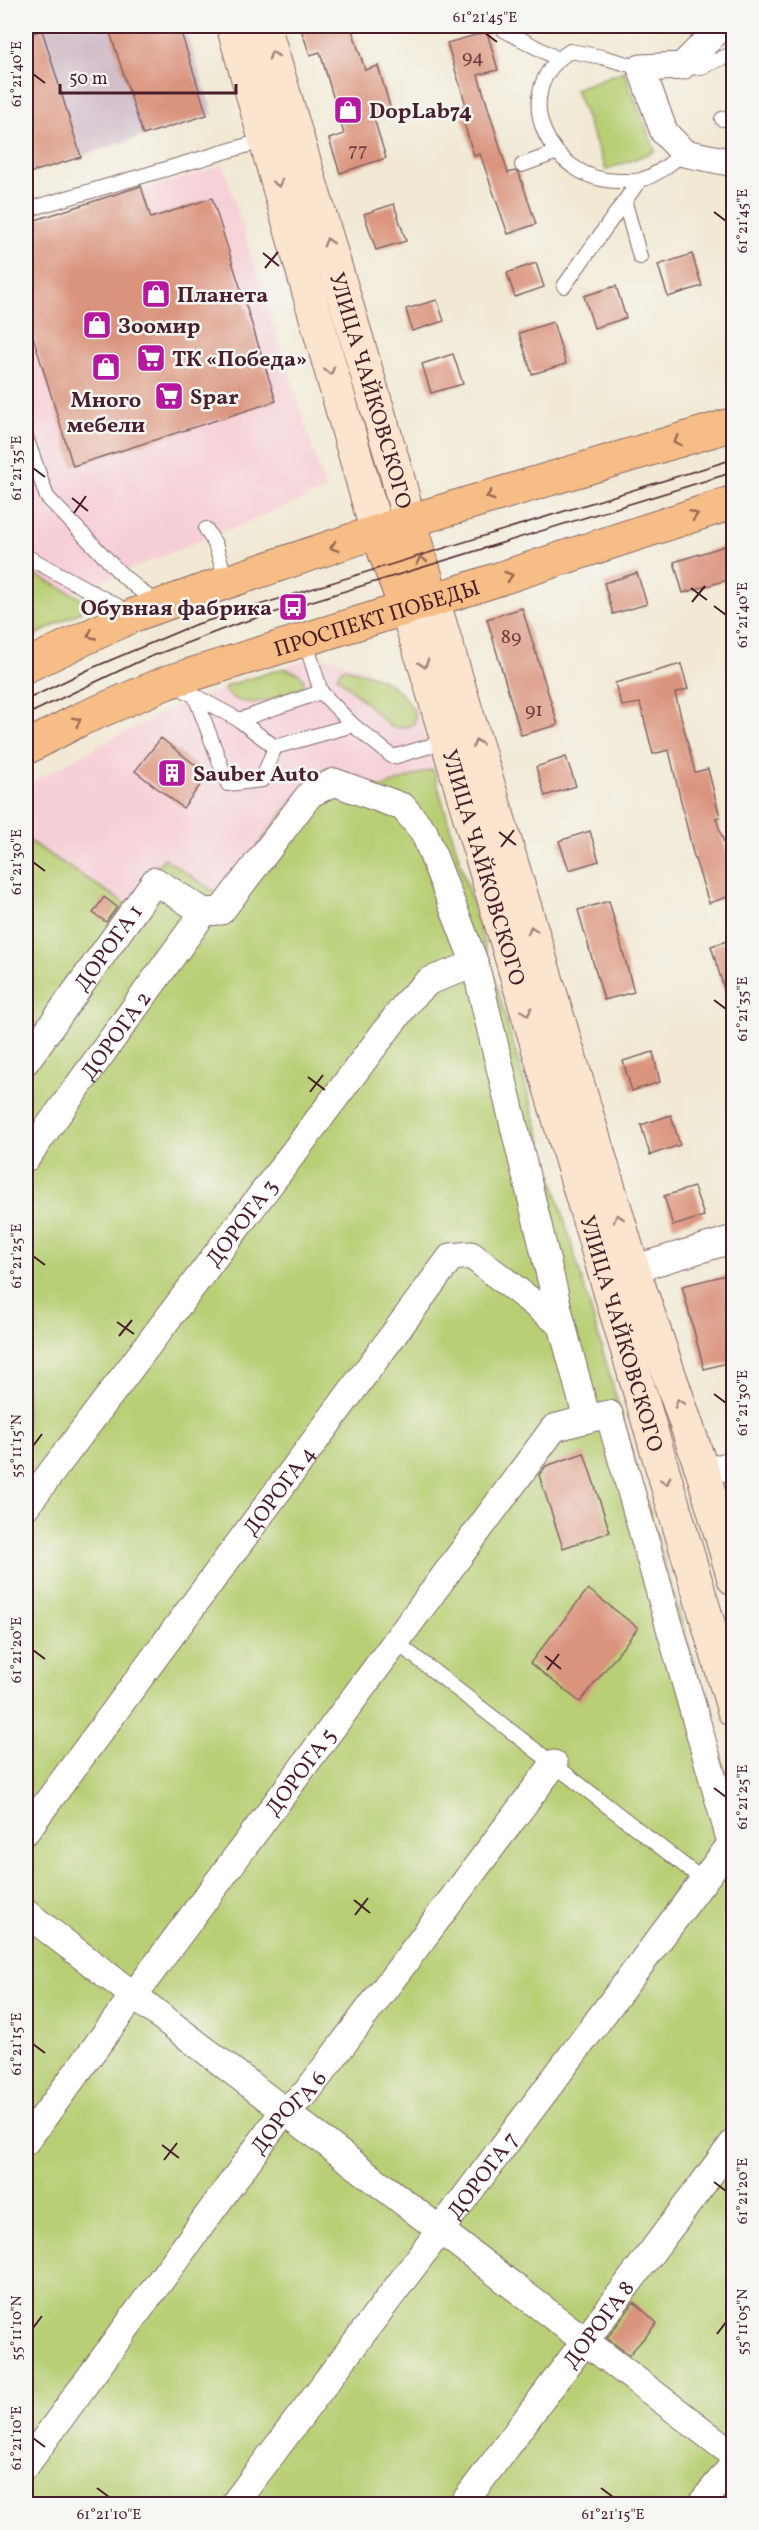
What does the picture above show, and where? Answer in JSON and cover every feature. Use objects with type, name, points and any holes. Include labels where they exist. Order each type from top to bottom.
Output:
[{"type":"main road","name":"УЛИЦА ЧАЙКОВСКОГО","points":[[233,26],[377,532],[419,604],[633,1269],[702,1473],[734,1579]]},
{"type":"main road","name":"УЛИЦА ЧАЙКОВСКОГО","points":[[264,26],[398,475],[409,520],[419,604],[447,741],[734,1711]]},
{"type":"main road","points":[[26,666],[147,611],[227,582],[409,520],[734,424]]},
{"type":"main road","name":"ПРОСПЕКТ ПОБЕДЫ","points":[[26,748],[79,720],[182,689],[305,640],[734,502]]},
{"type":"street","points":[[722,26],[682,66],[641,68],[664,132],[684,153],[734,163]]},
{"type":"street","points":[[204,912],[221,911],[310,794],[334,782],[403,807],[424,832],[475,963],[562,1325],[587,1419],[609,1414],[732,1849]]},
{"type":"street","name":"ДОРОГА 1","points":[[26,1061],[155,881],[204,912]]},
{"type":"street","name":"ДОРОГА 2","points":[[26,1158],[204,912]]},
{"type":"street","name":"ДОРОГА 3","points":[[26,1506],[409,1000],[429,981],[475,963]]},
{"type":"street","points":[[633,1269],[734,1239]]},
{"type":"street","name":"ДОРОГА 4","points":[[26,1831],[451,1257],[471,1255],[562,1325]]},
{"type":"street","name":"ДОРОГА 5","points":[[26,2142],[554,1428],[587,1419]]},
{"type":"street","points":[[702,1473],[734,1464]]},
{"type":"street","name":"ДОРОГА 6","points":[[26,2465],[284,2111],[306,2093],[554,1764]]},
{"type":"street","name":"ДОРОГА 7","points":[[234,2505],[704,1880],[732,1849]]},
{"type":"street","points":[[26,1913],[734,2455]]},
{"type":"street","name":"ДОРОГА 8","points":[[463,2505],[734,2142]]},
{"type":"street","points":[[700,2505],[734,2464]]},
{"type":"lane","points":[[504,30],[558,59]]},
{"type":"lane","points":[[641,68],[570,51],[558,59],[542,83],[538,98],[546,135],[555,153],[569,165],[605,181],[639,181],[657,173],[684,153]]},
{"type":"lane","points":[[682,66],[699,68],[734,53]]},
{"type":"lane","points":[[26,210],[266,140]]},
{"type":"lane","points":[[522,165],[555,153]]},
{"type":"lane","points":[[564,286],[639,181]]},
{"type":"lane","points":[[625,203],[640,257]]},
{"type":"lane","points":[[26,437],[47,497],[123,576],[147,611]]},
{"type":"lane","points":[[206,529],[215,544],[227,582]]},
{"type":"lane","points":[[26,556],[147,611]]},
{"type":"lane","points":[[305,640],[321,692],[353,725],[393,757],[447,741]]},
{"type":"lane","points":[[182,689],[238,720],[274,747]]},
{"type":"lane","points":[[182,689],[228,784],[262,780],[274,747]]},
{"type":"lane","points":[[238,720],[321,692]]},
{"type":"lane","points":[[274,747],[353,725]]},
{"type":"lane","points":[[396,1642],[704,1880]]},
{"type":"shaded area","points":[[26,26],[184,26],[213,114],[26,173]]},
{"type":"shaded area","points":[[223,165],[326,490],[26,611],[26,227]]},
{"type":"shaded area","points":[[322,655],[368,672],[417,709],[433,769],[380,788],[225,898],[129,906],[26,839],[26,785],[161,713],[236,683]]},
{"type":"green space","points":[[624,71],[655,151],[606,170],[575,89]]},
{"type":"green space","points":[[26,570],[77,596],[83,601],[84,608],[26,640]]},
{"type":"green space","points":[[284,668],[300,674],[304,681],[302,687],[261,702],[240,701],[231,697],[224,689],[226,686]]},
{"type":"green space","points":[[343,668],[377,677],[393,686],[415,713],[414,724],[402,728],[391,727],[337,676]]},
{"type":"green space","points":[[332,767],[380,788],[433,769],[733,1798],[733,2504],[26,2504],[26,839],[129,906],[164,858],[224,898],[260,843],[317,771]]},
{"type":"building","points":[[108,26],[179,26],[207,115],[143,135]]},
{"type":"building","points":[[300,26],[351,26],[365,70],[378,66],[391,110],[373,115],[386,158],[340,173],[329,139],[344,134],[320,52],[310,55]]},
{"type":"building","points":[[42,30],[81,157],[26,174],[26,36]]},
{"type":"building","points":[[487,32],[498,70],[478,75],[508,173],[515,171],[519,173],[536,224],[508,234],[480,154],[474,156],[459,107],[466,105],[447,43]]},
{"type":"building","name":"ТК «Победа»","points":[[141,186],[151,218],[212,198],[276,401],[73,466],[26,314],[26,223]]},
{"type":"building","points":[[394,204],[406,241],[376,250],[364,214]]},
{"type":"building","points":[[692,254],[702,286],[668,297],[658,265]]},
{"type":"building","points":[[536,263],[544,287],[515,297],[507,273]]},
{"type":"building","points":[[616,286],[626,318],[594,328],[584,296]]},
{"type":"building","points":[[437,300],[444,321],[412,331],[406,309]]},
{"type":"building","points":[[553,322],[566,364],[532,374],[519,333]]},
{"type":"building","points":[[453,354],[463,384],[431,393],[422,364]]},
{"type":"building","points":[[734,543],[734,578],[683,593],[674,562]]},
{"type":"building","points":[[637,573],[647,604],[613,614],[604,583]]},
{"type":"building","points":[[522,608],[558,725],[521,735],[487,619]]},
{"type":"building","points":[[681,664],[688,689],[675,693],[695,772],[708,769],[720,817],[716,818],[734,874],[734,895],[709,903],[693,853],[669,750],[653,754],[640,703],[622,706],[615,683]]},
{"type":"building","name":"Sauber Auto","points":[[161,738],[208,775],[183,808],[135,771]]},
{"type":"building","points":[[566,757],[576,786],[545,796],[536,767]]},
{"type":"building","points":[[590,831],[599,861],[569,870],[559,841]]},
{"type":"building","points":[[104,897],[117,907],[106,922],[93,913]]},
{"type":"building","points":[[609,901],[634,992],[604,1000],[578,910]]},
{"type":"building","points":[[734,939],[734,1004],[729,1005],[711,946]]},
{"type":"building","points":[[653,1052],[660,1082],[632,1091],[623,1061]]},
{"type":"building","points":[[671,1115],[680,1145],[650,1155],[641,1125]]},
{"type":"building","points":[[694,1187],[704,1216],[673,1226],[664,1196]]},
{"type":"building","points":[[734,1273],[734,1308],[728,1310],[734,1332],[734,1361],[704,1369],[682,1286]]},
{"type":"building","points":[[584,1453],[610,1532],[563,1548],[539,1475],[546,1466]]},
{"type":"building","points":[[588,1589],[638,1628],[580,1702],[530,1663]]},
{"type":"building","points":[[634,2302],[657,2323],[629,2355],[607,2338]]},
{"type":"tram line","points":[[26,700],[92,668],[194,625],[734,459]]},
{"type":"tram line","points":[[26,715],[142,660],[234,625],[734,472]]},
{"type":"place","name":"DopLab74","points":[[348,110]]},
{"type":"place","name":"Планета","points":[[156,294]]},
{"type":"place","name":"Зоомир","points":[[97,325]]},
{"type":"place","name":"ТК «Победа»","points":[[151,358]]},
{"type":"place","name":"Много мебели","points":[[106,367]]},
{"type":"place","name":"Spar","points":[[169,396]]},
{"type":"place","name":"Обувная фабрика","points":[[293,607]]},
{"type":"place","name":"Sauber Auto","points":[[172,773]]}]
